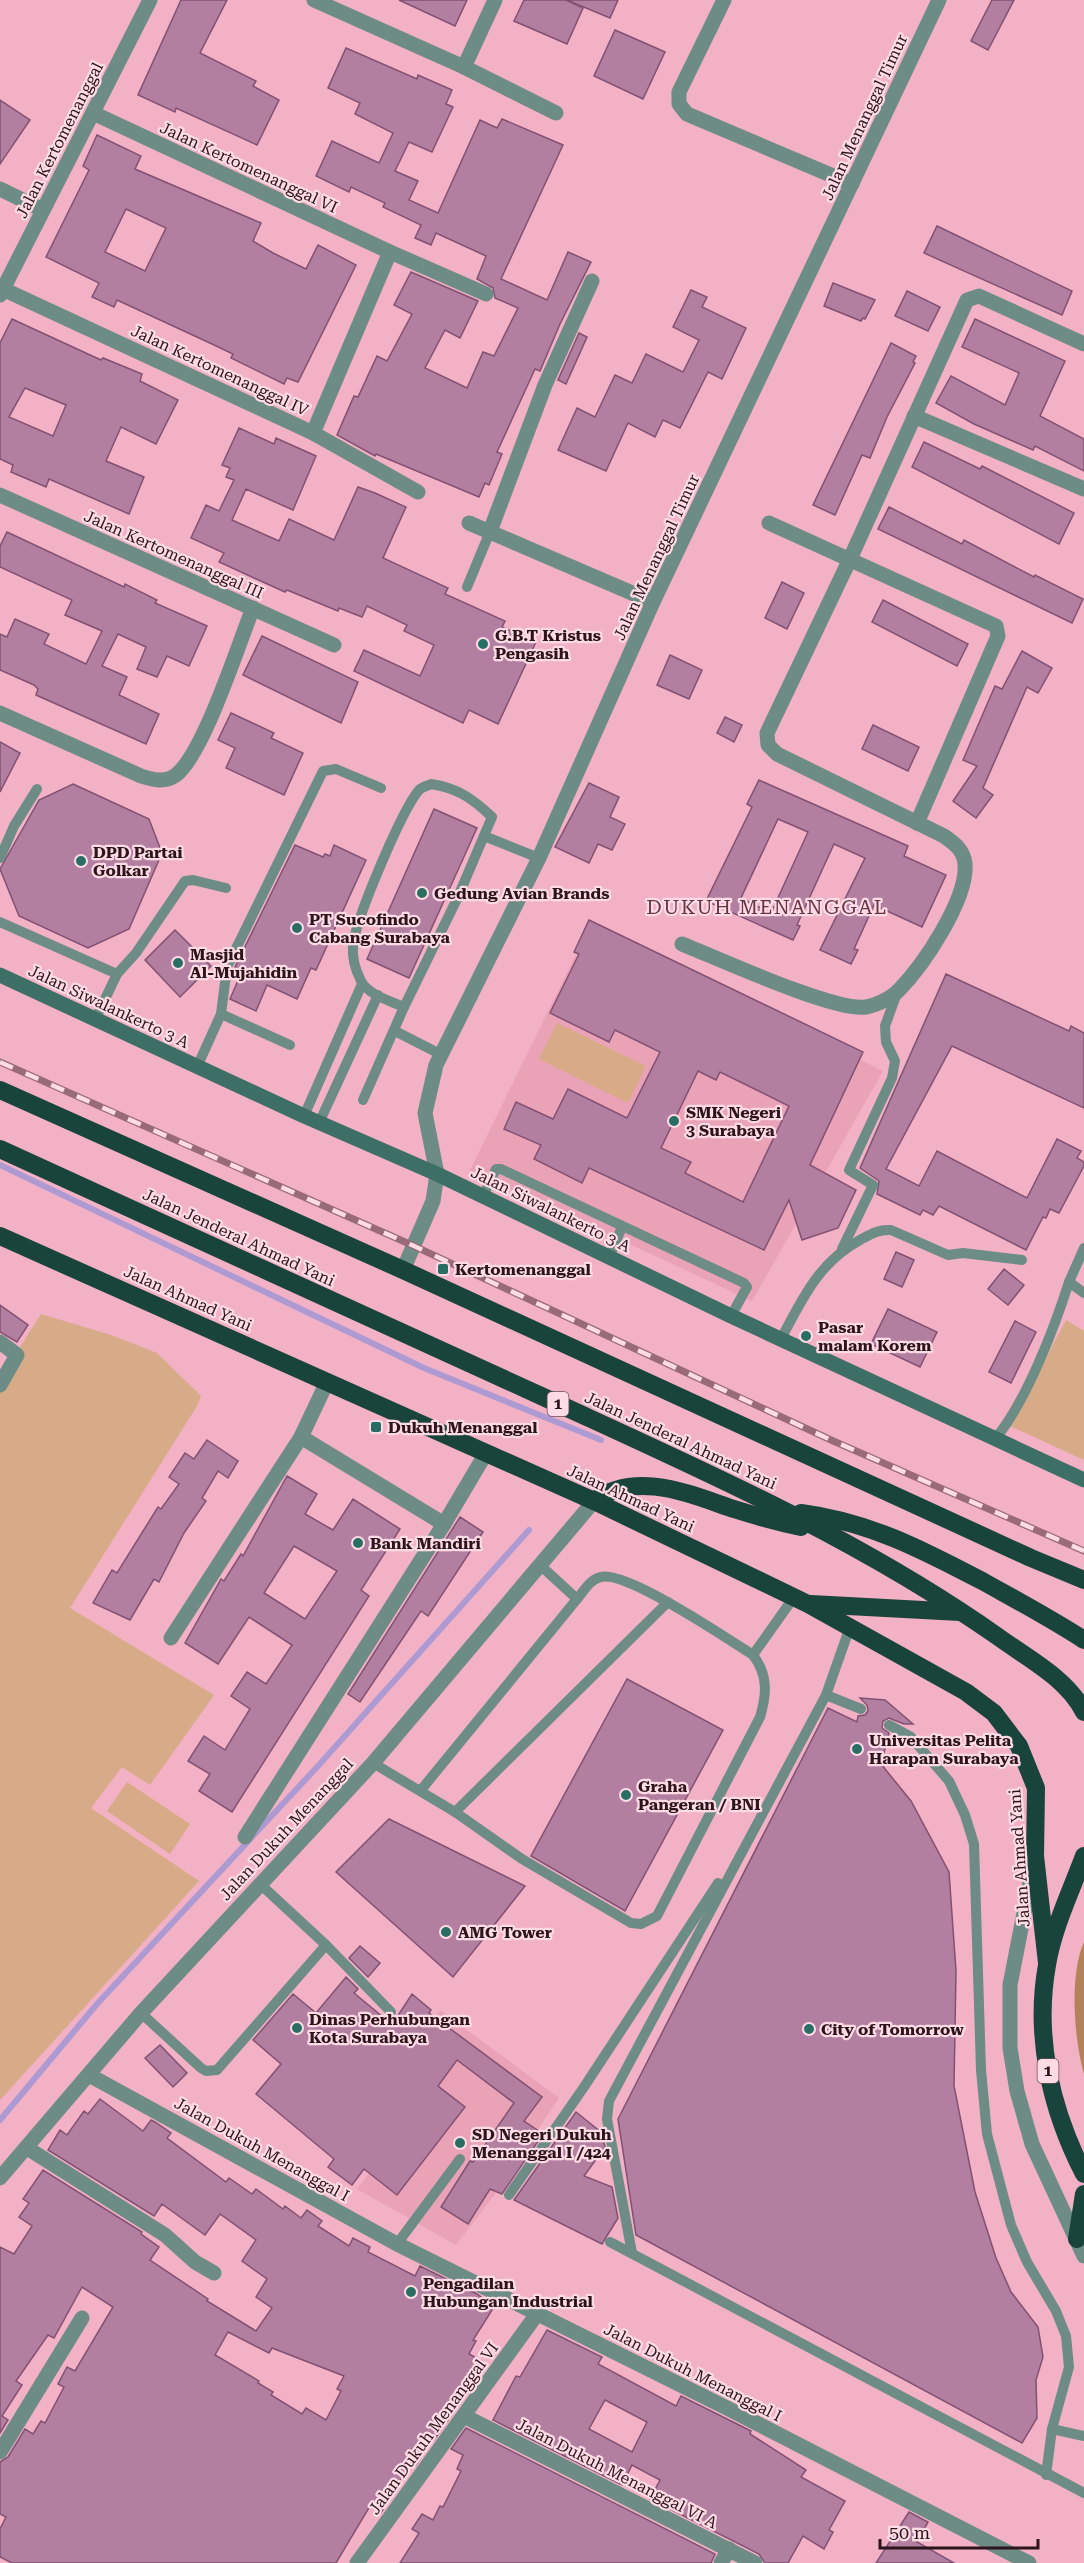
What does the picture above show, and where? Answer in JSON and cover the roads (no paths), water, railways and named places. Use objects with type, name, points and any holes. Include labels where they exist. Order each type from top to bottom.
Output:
[{"type":"highway","points":[[0,1090],[403,1270],[1031,1558],[1084,1580]]},
{"type":"highway","name":"Jalan Jenderal Ahmad Yani","points":[[0,1149],[643,1443],[838,1536],[962,1612],[1056,1678],[1078,1701],[1084,1712]]},
{"type":"highway","name":"Jalan Ahmad Yani","points":[[0,1236],[594,1502],[801,1600],[966,1692],[994,1713],[1019,1746],[1036,1788],[1035,1856],[1047,1963]]},
{"type":"highway","points":[[594,1502],[612,1490],[628,1486],[650,1485],[681,1491],[774,1521],[838,1536]]},
{"type":"highway","points":[[785,1511],[825,1516],[885,1532],[913,1544],[1028,1606],[1084,1640]]},
{"type":"highway","points":[[1031,1558],[1084,1588]]},
{"type":"highway","points":[[801,1600],[962,1612]]},
{"type":"highway","name":"1","points":[[1084,1856],[1047,1963],[1042,2024],[1046,2060],[1068,2142],[1084,2174]]},
{"type":"highway","name":"1","points":[[1064,1911],[1084,1875]]},
{"type":"highway","points":[[1081,2247],[1084,2194]]},
{"type":"main road","name":"Jalan Siwalankerto 3 A","points":[[0,975],[319,1123],[437,1174],[731,1316],[1084,1480]]},
{"type":"street","name":"Jalan Kertomenanggal","points":[[2,292],[150,0]]},
{"type":"street","points":[[314,0],[464,67],[556,113]]},
{"type":"street","points":[[464,67],[495,0]]},
{"type":"street","points":[[723,0],[679,92],[679,104],[687,114],[852,184]]},
{"type":"street","name":"Jalan Menanggal Timur","points":[[403,1270],[433,1201],[437,1174],[425,1113],[430,1085],[442,1055],[539,858],[653,602],[852,184],[936,1]]},
{"type":"street","name":"Jalan Kertomenanggal VI","points":[[93,113],[390,252],[486,294]]},
{"type":"street","points":[[0,189],[43,210]]},
{"type":"street","points":[[313,433],[390,252]]},
{"type":"street","points":[[489,534],[546,385],[592,281]]},
{"type":"street","name":"Jalan Kertomenanggal IV","points":[[2,292],[313,433],[418,492]]},
{"type":"street","points":[[682,944],[842,1005],[865,1007],[897,992],[930,950],[963,885],[965,864],[961,851],[944,836],[777,754],[768,745],[767,733],[850,559],[970,297],[980,297],[1084,344]]},
{"type":"street","points":[[914,416],[1084,489]]},
{"type":"street","name":"Jalan Kertomenanggal III","points":[[0,495],[334,645]]},
{"type":"street","points":[[469,523],[489,534],[653,602]]},
{"type":"street","points":[[769,523],[992,622],[998,631],[995,643],[917,823]]},
{"type":"street","points":[[0,713],[141,776],[159,782],[176,776],[202,736],[253,608]]},
{"type":"street","points":[[0,1342],[17,1355],[0,1385]]},
{"type":"street","points":[[171,1638],[302,1437],[327,1382]]},
{"type":"street","points":[[302,1437],[444,1524]]},
{"type":"street","points":[[245,1837],[444,1524],[486,1453]]},
{"type":"street","name":"Jalan Dukuh Menanggal","points":[[0,2178],[141,2013],[259,1883],[373,1763],[594,1502]]},
{"type":"street","points":[[1035,1856],[1010,1985],[1010,2048],[1017,2091],[1032,2144],[1081,2247]]},
{"type":"street","name":"Jalan Dukuh Menanggal I","points":[[89,2075],[397,2244],[727,2408],[1029,2563]]},
{"type":"street","points":[[27,2148],[156,2229],[195,2262],[214,2273]]},
{"type":"street","name":"Jalan Dukuh Menanggal VI","points":[[357,2563],[537,2314]]},
{"type":"street","points":[[0,2451],[81,2318]]},
{"type":"street","name":"Jalan Dukuh Menanggal VI A","points":[[464,2416],[725,2556],[755,2563]]},
{"type":"lane","points":[[467,588],[489,534]]},
{"type":"lane","points":[[197,1066],[220,1014],[227,967],[322,771],[336,768],[381,788]]},
{"type":"lane","points":[[363,1100],[404,1006],[457,899],[492,817],[470,796],[447,786],[431,784],[420,789],[375,881],[355,932],[352,957],[362,984],[378,995],[404,1006]]},
{"type":"lane","points":[[0,858],[14,826],[37,789]]},
{"type":"lane","points":[[484,836],[539,858]]},
{"type":"lane","points":[[95,1020],[117,974],[136,953],[185,881],[193,880],[225,888]]},
{"type":"lane","points":[[0,922],[117,974]]},
{"type":"lane","points":[[304,1116],[362,984]]},
{"type":"lane","points":[[842,1250],[873,1185],[849,1170],[892,1078],[895,1061],[886,1042],[885,1026],[897,992]]},
{"type":"lane","points":[[319,1123],[378,995]]},
{"type":"lane","points":[[220,1014],[290,1045]]},
{"type":"lane","points":[[395,1031],[442,1055]]},
{"type":"lane","points":[[483,1196],[496,1169],[501,1169],[744,1283],[747,1287],[731,1316]]},
{"type":"lane","points":[[609,1257],[622,1227]]},
{"type":"lane","points":[[781,1339],[808,1288],[820,1271],[842,1250],[881,1229],[891,1230],[948,1255],[963,1253],[1022,1260]]},
{"type":"lane","points":[[994,1439],[1008,1423],[1057,1322],[1069,1282],[1084,1248]]},
{"type":"lane","points":[[1069,1282],[1084,1293]]},
{"type":"lane","points":[[540,1565],[577,1599]]},
{"type":"lane","points":[[373,1763],[421,1790],[522,1859],[631,1923],[648,1922],[657,1916],[760,1717],[766,1698],[761,1665],[753,1655],[668,1602],[615,1578],[603,1576],[594,1579],[421,1790]]},
{"type":"lane","points":[[753,1655],[801,1600]]},
{"type":"lane","points":[[455,1812],[668,1602]]},
{"type":"lane","points":[[632,2253],[607,2119],[609,2102],[826,1695],[850,1628]]},
{"type":"lane","points":[[826,1695],[861,1709]]},
{"type":"lane","points":[[889,1725],[911,1737],[949,1781],[965,1815],[974,1844],[981,2070],[987,2134],[1011,2225],[1027,2262],[1056,2311],[1066,2336],[1069,2367],[1052,2429],[1046,2475]]},
{"type":"lane","points":[[509,2194],[584,2087],[669,1955],[750,1836]]},
{"type":"lane","points":[[259,1883],[326,1945],[391,2012]]},
{"type":"lane","points":[[141,2013],[201,2068],[206,2071],[217,2070],[326,1945]]},
{"type":"lane","points":[[397,2244],[460,2159]]},
{"type":"lane","points":[[610,2242],[932,2411],[1046,2475],[1084,2493]]},
{"type":"lane","points":[[1052,2429],[1084,2436]]},
{"type":"waterway","points":[[0,1165],[424,1368],[601,1440]]},
{"type":"waterway","points":[[0,2120],[97,2004],[318,1766],[529,1530]]},
{"type":"railway","points":[[0,1062],[414,1246],[831,1440],[1084,1551]]},
{"type":"place","name":"G.B.T Kristus Pengasih","points":[[483,644]]},
{"type":"place","name":"DPD Partai Golkar","points":[[81,861]]},
{"type":"place","name":"Gedung Avian Brands","points":[[422,893]]},
{"type":"place","name":"PT Sucofindo Cabang Surabaya","points":[[297,928]]},
{"type":"place","name":"Masjid Al-Mujahidin","points":[[178,963]]},
{"type":"place","name":"SMK Negeri 3 Surabaya","points":[[674,1121]]},
{"type":"place","name":"Kertomenanggal","points":[[443,1269]]},
{"type":"place","name":"Pasar malam Korem","points":[[806,1336]]},
{"type":"place","name":"Dukuh Menanggal","points":[[376,1427]]},
{"type":"place","name":"Bank Mandiri","points":[[358,1543]]},
{"type":"place","name":"Universitas Pelita Harapan Surabaya","points":[[857,1749]]},
{"type":"place","name":"Graha Pangeran / BNI","points":[[626,1795]]},
{"type":"place","name":"AMG Tower","points":[[446,1932]]},
{"type":"place","name":"Dinas Perhubungan Kota Surabaya","points":[[297,2028]]},
{"type":"place","name":"City of Tomorrow","points":[[809,2029]]},
{"type":"place","name":"SD Negeri Dukuh Menanggal I /424","points":[[460,2143]]},
{"type":"place","name":"Pengadilan Hubungan Industrial","points":[[411,2292]]},
{"type":"district","name":"DUKUH MENANGGAL","points":[[767,907]]}]
